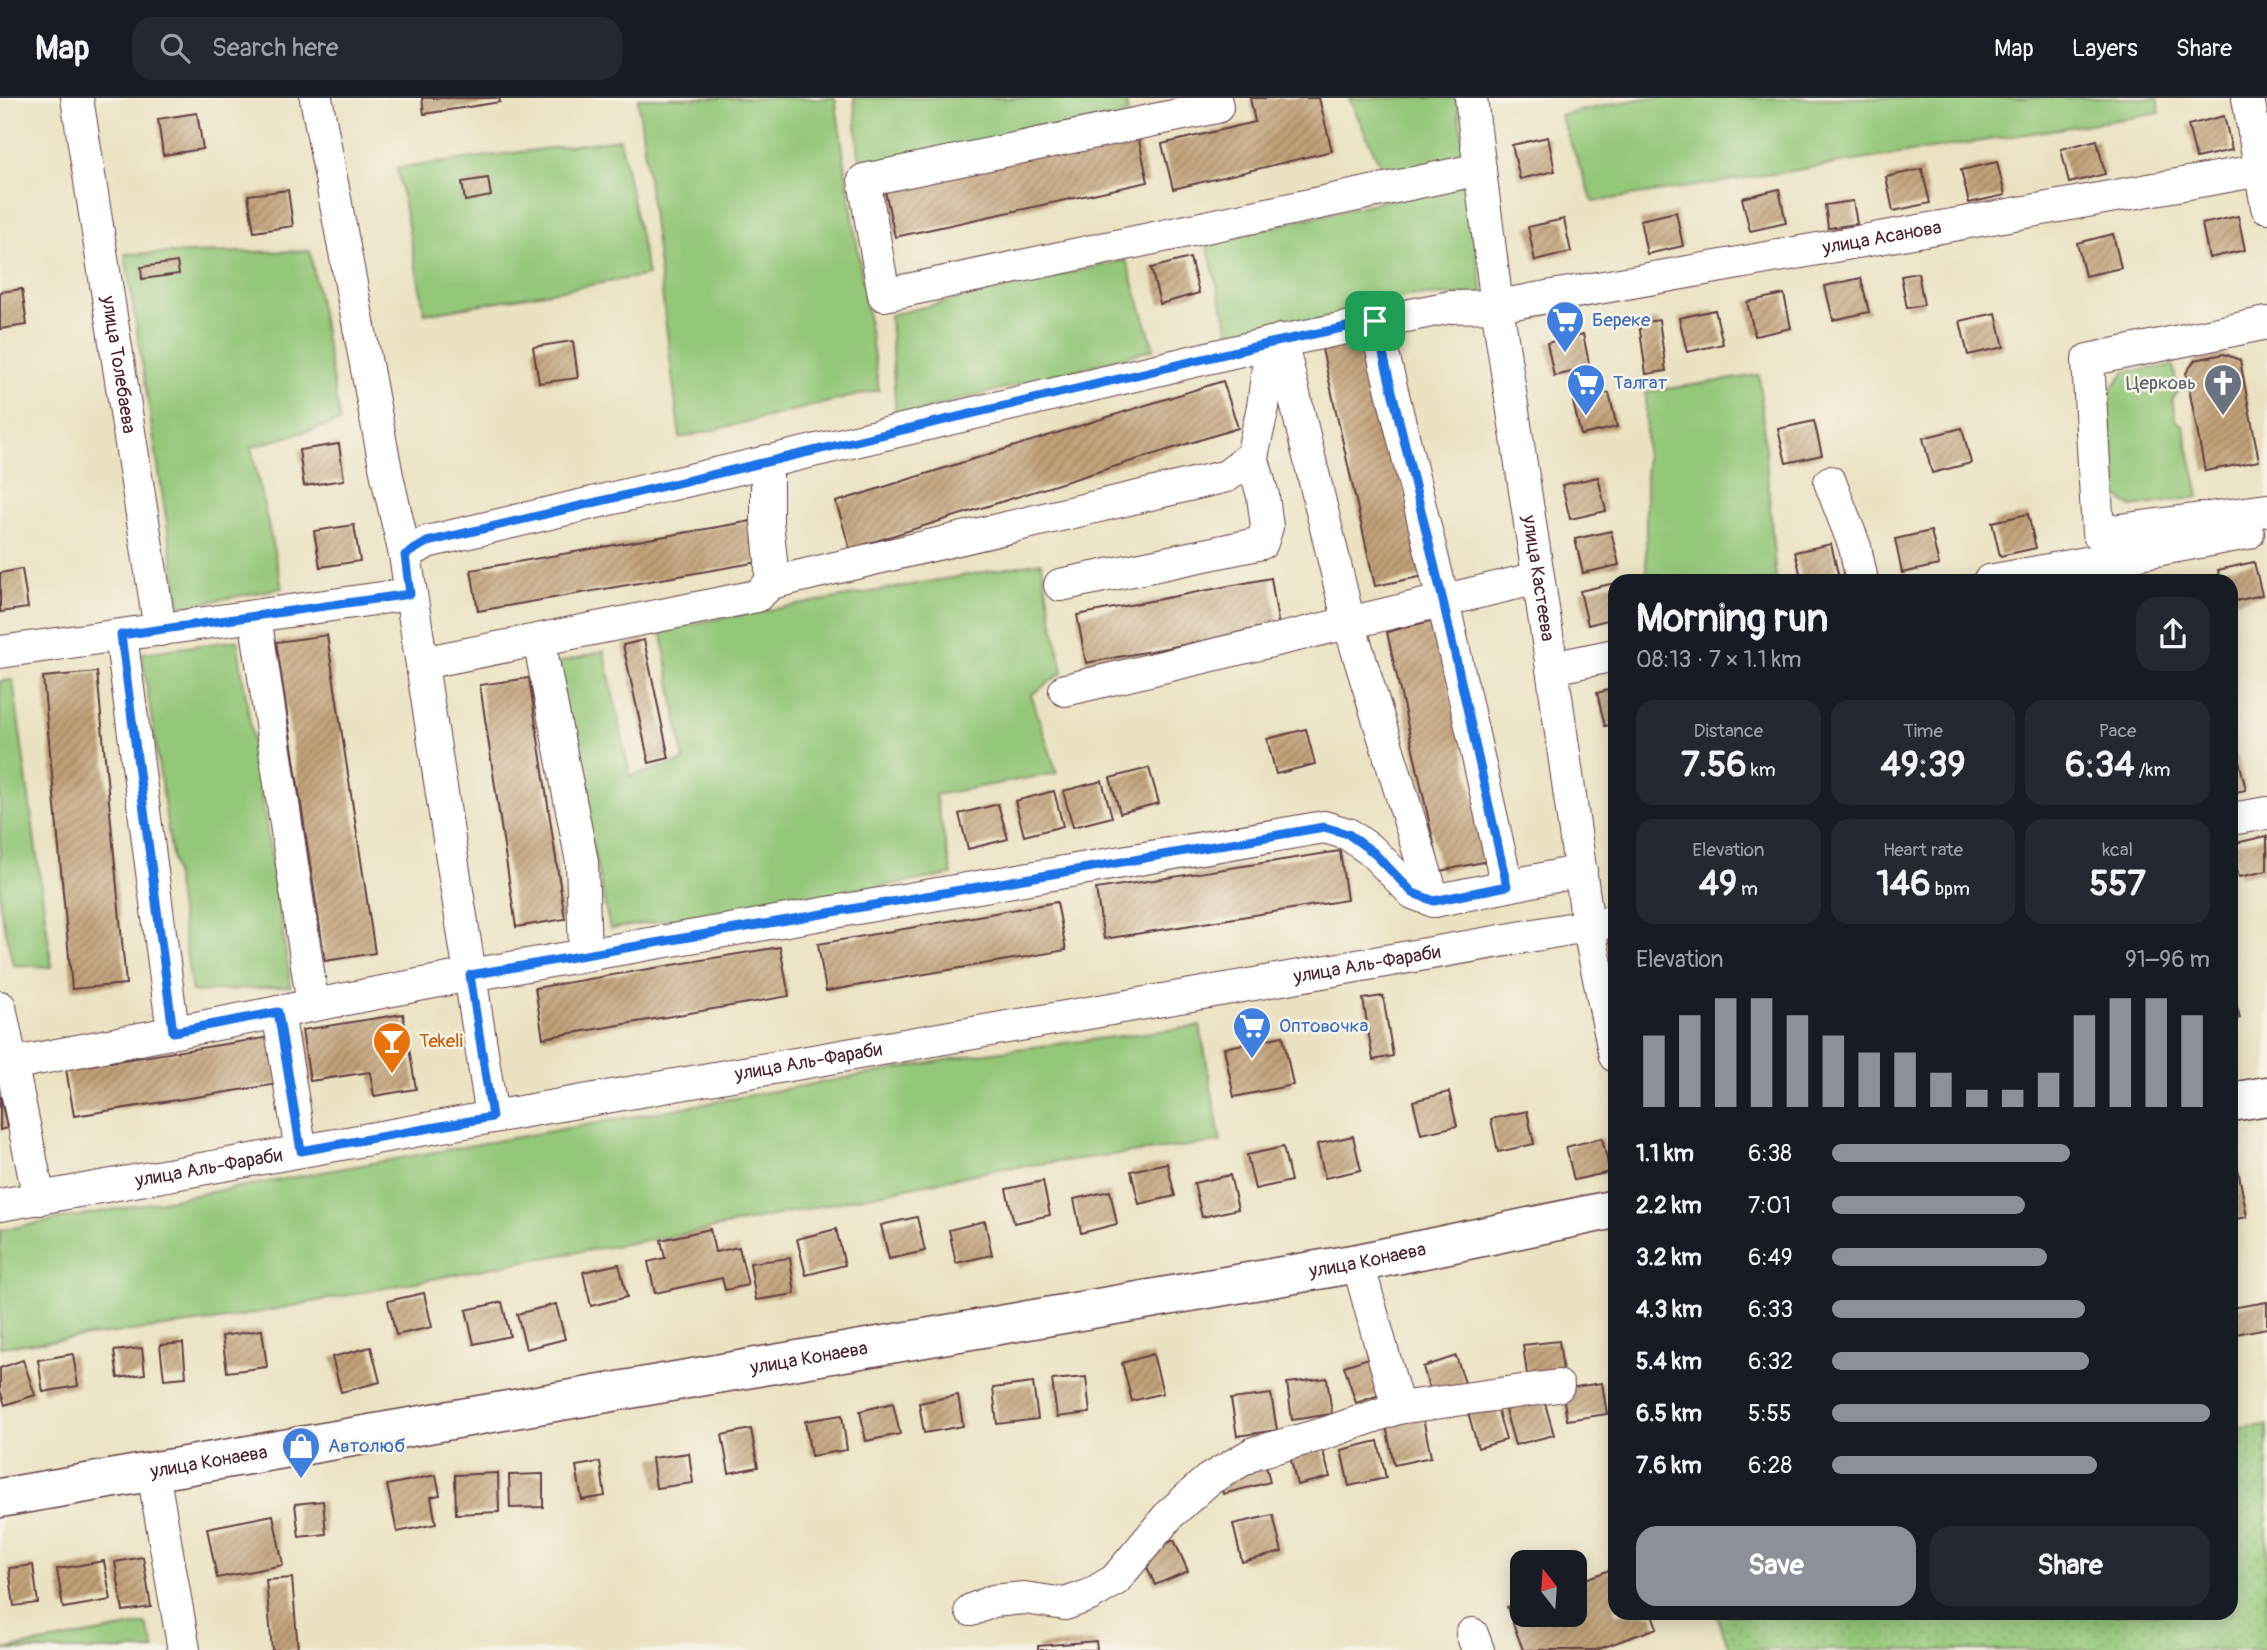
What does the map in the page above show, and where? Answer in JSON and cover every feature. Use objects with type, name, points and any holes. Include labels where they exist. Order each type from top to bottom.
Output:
[{"type":"main road","points":[[2238,1101],[2267,1096]]},
{"type":"main road","name":"улица Конаева","points":[[0,1498],[1359,1262],[1608,1210]]},
{"type":"street","name":"улица Толебаева","points":[[77,98],[159,630]]},
{"type":"street","points":[[316,98],[387,476],[405,555],[492,1117]]},
{"type":"street","points":[[1215,98],[1217,107],[864,180],[884,295],[1480,169]]},
{"type":"street","name":"улица Кастеева","points":[[1471,98],[1497,306],[1581,872],[1602,923],[1608,984]]},
{"type":"street","points":[[2248,98],[2263,169],[2267,206]]},
{"type":"street","name":"улица Асанова","points":[[405,555],[427,542],[1375,321],[1451,307],[1497,306],[2263,169]]},
{"type":"street","points":[[1375,321],[1443,601],[1507,886]]},
{"type":"street","points":[[2267,323],[2088,360],[2098,533],[2267,510]]},
{"type":"street","points":[[1060,585],[1262,543],[1267,527],[1263,496],[1252,456],[1276,342]]},
{"type":"street","points":[[1276,342],[1349,623],[1434,901]]},
{"type":"street","points":[[422,663],[757,596],[771,583],[1227,475],[1252,456]]},
{"type":"street","points":[[767,461],[771,583]]},
{"type":"street","points":[[1830,482],[1854,547],[1860,574]]},
{"type":"street","points":[[2027,574],[2267,530]]},
{"type":"street","points":[[1065,690],[1538,578]]},
{"type":"street","points":[[0,652],[410,594]]},
{"type":"street","points":[[255,616],[313,1005]]},
{"type":"street","points":[[121,635],[173,1032]]},
{"type":"street","points":[[539,640],[582,862],[585,955]]},
{"type":"street","points":[[1552,668],[1608,656]]},
{"type":"street","points":[[2238,818],[2267,813]]},
{"type":"street","points":[[6,1065],[470,975],[1324,827],[1348,834],[1373,852],[1413,893],[1434,901],[1581,872]]},
{"type":"street","name":"улица Аль-Фараби","points":[[0,1205],[1602,923]]},
{"type":"street","points":[[0,1007],[6,1065],[38,1199]]},
{"type":"street","points":[[278,1012],[301,1151]]},
{"type":"street","points":[[1359,1262],[1398,1408]]},
{"type":"street","points":[[971,1610],[993,1601],[1024,1598],[1065,1604],[1090,1595],[1115,1580],[1170,1514],[1208,1480],[1254,1453],[1323,1434],[1398,1408],[1559,1386]]},
{"type":"street","points":[[153,1472],[184,1650]]},
{"type":"green space","points":[[638,98],[835,98],[879,390],[680,438]]},
{"type":"green space","points":[[854,98],[1125,98],[1128,114],[878,167],[859,156]]},
{"type":"green space","points":[[1349,98],[1456,98],[1466,158],[1384,173]]},
{"type":"green space","points":[[1644,98],[2157,98],[2160,113],[1593,202],[1560,115]]},
{"type":"green space","points":[[620,139],[648,275],[425,314],[397,168]]},
{"type":"green space","points":[[1466,182],[1483,295],[1408,296],[1232,343],[1206,242]]},
{"type":"green space","points":[[310,251],[340,422],[251,447],[282,588],[180,607],[125,254]]},
{"type":"green space","points":[[1126,260],[1154,349],[896,417],[890,315]]},
{"type":"green space","points":[[2173,366],[2178,392],[2172,400],[2176,420],[2184,426],[2199,497],[2132,507],[2114,492],[2107,393],[2125,372]]},
{"type":"green space","points":[[1759,375],[1775,574],[1646,574],[1646,392]]},
{"type":"green space","points":[[1041,562],[1063,672],[1031,695],[1057,773],[935,795],[952,875],[610,929],[555,664],[604,651],[630,776],[684,761],[661,629]]},
{"type":"green space","points":[[237,640],[291,986],[192,992],[142,653]]},
{"type":"green space","points":[[13,680],[52,967],[13,965],[0,907],[0,681]]},
{"type":"green space","points":[[1200,1026],[1221,1142],[998,1169],[695,1232],[520,1262],[220,1320],[0,1347],[0,1230],[986,1053]]},
{"type":"green space","points":[[2267,1425],[2267,1650],[1730,1650],[1718,1620],[2238,1620],[2238,1428]]},
{"type":"green space","points":[[146,1624],[155,1650],[2,1650]]},
{"type":"building","points":[[422,98],[499,98],[500,102],[424,114]]},
{"type":"building","points":[[1250,98],[1319,98],[1332,151],[1173,189],[1162,144],[1255,122]]},
{"type":"building","points":[[197,113],[203,149],[163,155],[158,119]]},
{"type":"building","points":[[2224,116],[2232,150],[2196,158],[2188,125]]},
{"type":"building","points":[[1137,131],[1148,182],[895,237],[884,186]]},
{"type":"building","points":[[1548,137],[1555,171],[1520,179],[1512,145]]},
{"type":"building","points":[[2097,140],[2105,174],[2069,183],[2061,149]]},
{"type":"building","points":[[1997,162],[2005,195],[1969,203],[1961,170]]},
{"type":"building","points":[[1922,169],[1930,203],[1893,211],[1886,177]]},
{"type":"building","points":[[488,178],[491,196],[465,201],[462,182]]},
{"type":"building","points":[[1779,189],[1786,223],[1750,231],[1742,198]]},
{"type":"building","points":[[288,190],[293,226],[254,232],[248,195]]},
{"type":"building","points":[[1853,201],[1857,224],[1828,228],[1825,205]]},
{"type":"building","points":[[1676,212],[1683,246],[1647,254],[1640,220]]},
{"type":"building","points":[[2238,216],[2245,250],[2209,258],[2202,224]]},
{"type":"building","points":[[1564,219],[1571,252],[1535,261],[1528,227]]},
{"type":"building","points":[[2113,234],[2121,268],[2085,276],[2077,243]]},
{"type":"building","points":[[1190,258],[1199,293],[1160,304],[1151,268]]},
{"type":"building","points":[[177,262],[179,274],[142,279],[141,267]]},
{"type":"building","points":[[1918,273],[1924,305],[1907,308],[1901,276]]},
{"type":"building","points":[[1861,278],[1869,312],[1833,320],[1825,286]]},
{"type":"building","points":[[22,289],[27,325],[0,329],[0,292]]},
{"type":"building","points":[[1784,294],[1791,328],[1755,336],[1747,302]]},
{"type":"building","points":[[1715,310],[1723,344],[1687,352],[1679,318]]},
{"type":"building","points":[[1996,313],[2004,347],[1968,355],[1960,321]]},
{"type":"building","points":[[1659,320],[1666,371],[1646,374],[1639,323]]},
{"type":"building","points":[[1583,334],[1590,368],[1554,376],[1547,343]]},
{"type":"building","points":[[1369,339],[1424,576],[1375,586],[1322,349]]},
{"type":"building","points":[[573,341],[578,378],[539,383],[533,347]]},
{"type":"building","name":"Церковь","points":[[2224,354],[2240,360],[2259,461],[2205,471],[2186,373],[2195,360]]},
{"type":"building","points":[[1223,381],[1238,428],[850,549],[836,502]]},
{"type":"building","points":[[1609,393],[1617,427],[1581,435],[1573,402]]},
{"type":"building","points":[[1814,421],[1822,455],[1786,463],[1778,429]]},
{"type":"building","points":[[1962,428],[1971,463],[1932,473],[1923,438]]},
{"type":"building","points":[[339,444],[344,480],[304,486],[299,450]]},
{"type":"building","points":[[1598,477],[1606,511],[1570,519],[1562,485]]},
{"type":"building","points":[[2028,514],[2036,548],[2000,556],[1992,522]]},
{"type":"building","points":[[752,521],[759,562],[478,611],[471,570]]},
{"type":"building","points":[[354,525],[360,561],[320,567],[314,531]]},
{"type":"building","points":[[1611,531],[1619,565],[1583,573],[1575,539]]},
{"type":"building","points":[[1931,531],[1939,565],[1902,573],[1895,539]]},
{"type":"building","points":[[1831,544],[1838,574],[1800,574],[1795,552]]},
{"type":"building","points":[[2254,562],[2262,595],[2238,600],[2238,574],[2219,574],[2218,570]]},
{"type":"building","points":[[22,569],[28,608],[0,612],[0,573]]},
{"type":"building","points":[[1271,578],[1279,627],[1086,663],[1077,615]]},
{"type":"building","points":[[1608,585],[1608,620],[1588,625],[1580,591]]},
{"type":"building","points":[[1434,620],[1488,861],[1440,871],[1387,632]]},
{"type":"building","points":[[327,635],[375,953],[325,961],[276,642]]},
{"type":"building","points":[[644,640],[669,758],[649,763],[623,645]]},
{"type":"building","points":[[97,672],[126,984],[72,989],[43,677]]},
{"type":"building","points":[[529,678],[565,919],[516,927],[480,685]]},
{"type":"building","points":[[1608,690],[1608,725],[1605,726],[1597,693]]},
{"type":"building","points":[[1306,729],[1315,764],[1276,774],[1267,739]]},
{"type":"building","points":[[2238,756],[2246,790],[2238,792]]},
{"type":"building","points":[[1149,768],[1159,803],[1120,813],[1110,778]]},
{"type":"building","points":[[1102,781],[1112,817],[1073,827],[1063,791]]},
{"type":"building","points":[[1054,791],[1063,826],[1024,836],[1015,801]]},
{"type":"building","points":[[998,804],[1008,839],[968,849],[959,814]]},
{"type":"building","points":[[2267,836],[2267,871],[2239,877],[2238,842]]},
{"type":"building","points":[[1340,851],[1347,900],[1104,939],[1096,889]]},
{"type":"building","points":[[1057,902],[1066,950],[826,991],[818,944]]},
{"type":"building","points":[[780,947],[789,996],[543,1038],[535,988]]},
{"type":"building","points":[[1383,996],[1393,1056],[1373,1060],[1363,999]]},
{"type":"building","points":[[403,1014],[416,1089],[374,1096],[370,1072],[310,1081],[302,1030]]},
{"type":"building","points":[[1283,1036],[1293,1085],[1234,1097],[1224,1048]]},
{"type":"building","points":[[271,1037],[278,1084],[74,1116],[66,1069]]},
{"type":"building","points":[[1449,1092],[1457,1126],[1421,1134],[1413,1101]]},
{"type":"building","points":[[0,1096],[7,1128],[0,1130]]},
{"type":"building","points":[[1527,1111],[1534,1144],[1498,1152],[1491,1119]]},
{"type":"building","points":[[1353,1136],[1361,1170],[1325,1178],[1317,1144]]},
{"type":"building","points":[[1602,1138],[1608,1172],[1574,1180],[1566,1147]]},
{"type":"building","points":[[1283,1147],[1291,1181],[1255,1189],[1247,1155]]},
{"type":"building","points":[[1167,1163],[1175,1196],[1139,1204],[1131,1171]]},
{"type":"building","points":[[2238,1169],[2247,1217],[2238,1219]]},
{"type":"building","points":[[1230,1175],[1238,1209],[1202,1217],[1194,1183]]},
{"type":"building","points":[[1043,1181],[1050,1215],[1014,1223],[1006,1189]]},
{"type":"building","points":[[1110,1191],[1117,1224],[1081,1233],[1074,1199]]},
{"type":"building","points":[[917,1217],[925,1251],[889,1259],[881,1225]]},
{"type":"building","points":[[985,1221],[992,1255],[956,1263],[949,1230]]},
{"type":"building","points":[[710,1229],[715,1252],[739,1247],[748,1285],[725,1290],[722,1278],[655,1293],[648,1262],[665,1258],[661,1240]]},
{"type":"building","points":[[836,1229],[845,1265],[806,1275],[797,1239]]},
{"type":"building","points":[[790,1258],[795,1294],[756,1300],[750,1263]]},
{"type":"building","points":[[619,1264],[627,1297],[591,1306],[583,1272]]},
{"type":"building","points":[[424,1293],[432,1327],[396,1335],[388,1301]]},
{"type":"building","points":[[502,1302],[510,1336],[474,1344],[466,1310]]},
{"type":"building","points":[[2267,1302],[2267,1328],[2238,1334],[2238,1307]]},
{"type":"building","points":[[556,1304],[565,1339],[526,1349],[517,1314]]},
{"type":"building","points":[[262,1330],[267,1367],[227,1372],[222,1336]]},
{"type":"building","points":[[1559,1341],[1564,1378],[1528,1382],[1523,1345]]},
{"type":"building","points":[[183,1343],[186,1377],[164,1379],[160,1345]]},
{"type":"building","points":[[371,1347],[380,1382],[341,1392],[332,1357]]},
{"type":"building","points":[[142,1348],[145,1374],[118,1378],[114,1351]]},
{"type":"building","points":[[73,1354],[78,1386],[43,1392],[38,1360]]},
{"type":"building","points":[[1153,1354],[1163,1393],[1132,1401],[1122,1363]]},
{"type":"building","points":[[1375,1356],[1388,1392],[1356,1403],[1344,1366]]},
{"type":"building","points":[[1456,1356],[1465,1383],[1431,1394],[1423,1367]]},
{"type":"building","points":[[23,1360],[35,1395],[5,1405],[0,1390],[0,1368]]},
{"type":"building","points":[[1086,1377],[1090,1413],[1057,1417],[1052,1380]]},
{"type":"building","points":[[1327,1378],[1332,1414],[1292,1420],[1287,1383]]},
{"type":"building","points":[[1033,1383],[1038,1419],[997,1424],[993,1388]]},
{"type":"building","points":[[1602,1383],[1607,1414],[1567,1420],[1562,1389]]},
{"type":"building","points":[[1271,1394],[1277,1430],[1237,1436],[1231,1399]]},
{"type":"building","points":[[958,1395],[963,1426],[924,1433],[919,1403]]},
{"type":"building","points":[[1544,1400],[1554,1435],[1515,1445],[1505,1410]]},
{"type":"building","points":[[893,1403],[900,1434],[866,1441],[860,1411]]},
{"type":"building","points":[[1496,1404],[1506,1440],[1478,1448],[1468,1412]]},
{"type":"building","points":[[842,1415],[847,1450],[811,1456],[805,1421]]},
{"type":"building","points":[[1423,1418],[1431,1457],[1394,1465],[1386,1426]]},
{"type":"building","points":[[751,1429],[758,1467],[729,1473],[722,1435]]},
{"type":"building","points":[[1378,1441],[1386,1478],[1349,1486],[1341,1450]]},
{"type":"building","points":[[1321,1444],[1330,1477],[1297,1485],[1289,1452]]},
{"type":"building","points":[[689,1453],[693,1483],[656,1488],[652,1458]]},
{"type":"building","points":[[1265,1461],[1270,1482],[1223,1494],[1220,1479]]},
{"type":"building","points":[[600,1462],[605,1496],[582,1500],[576,1466]]},
{"type":"building","points":[[498,1473],[499,1512],[456,1514],[455,1475]]},
{"type":"building","points":[[543,1474],[543,1507],[510,1508],[509,1475]]},
{"type":"building","points":[[436,1475],[440,1495],[431,1497],[436,1524],[397,1532],[387,1485]]},
{"type":"building","points":[[323,1501],[326,1534],[299,1537],[295,1504]]},
{"type":"building","points":[[273,1515],[283,1565],[217,1578],[207,1528]]},
{"type":"building","points":[[1273,1515],[1282,1552],[1242,1562],[1233,1524]]},
{"type":"building","points":[[1174,1540],[1188,1571],[1155,1585],[1141,1554]]},
{"type":"building","points":[[143,1557],[151,1607],[123,1611],[115,1562]]},
{"type":"building","points":[[104,1561],[111,1600],[63,1608],[57,1569]]},
{"type":"building","points":[[33,1565],[38,1603],[14,1606],[9,1568]]},
{"type":"building","points":[[1608,1571],[1608,1620],[1654,1620],[1657,1628],[1596,1650],[1523,1650],[1515,1628],[1587,1628],[1587,1578]]},
{"type":"building","points":[[292,1578],[298,1650],[272,1650],[266,1580]]},
{"type":"building","points":[[1096,1641],[1097,1650],[1038,1650],[1038,1646]]},
{"type":"place","name":"Береке","points":[[1565,354]]},
{"type":"place","name":"Талгат","points":[[1586,417]]},
{"type":"place","name":"Церковь","points":[[2223,417]]},
{"type":"place","name":"Оптовочка","points":[[1252,1060]]},
{"type":"place","name":"Tekeli","points":[[392,1075]]},
{"type":"place","name":"Автолюб","points":[[301,1480]]},
{"type":"route","points":[[1375,321],[1443,601],[1507,886],[1434,901],[1413,893],[1373,852],[1348,834],[1324,827],[470,975],[492,1117],[301,1151],[278,1012],[173,1032],[121,635],[410,594],[405,555],[427,542],[1271,343],[1375,321]]}]
